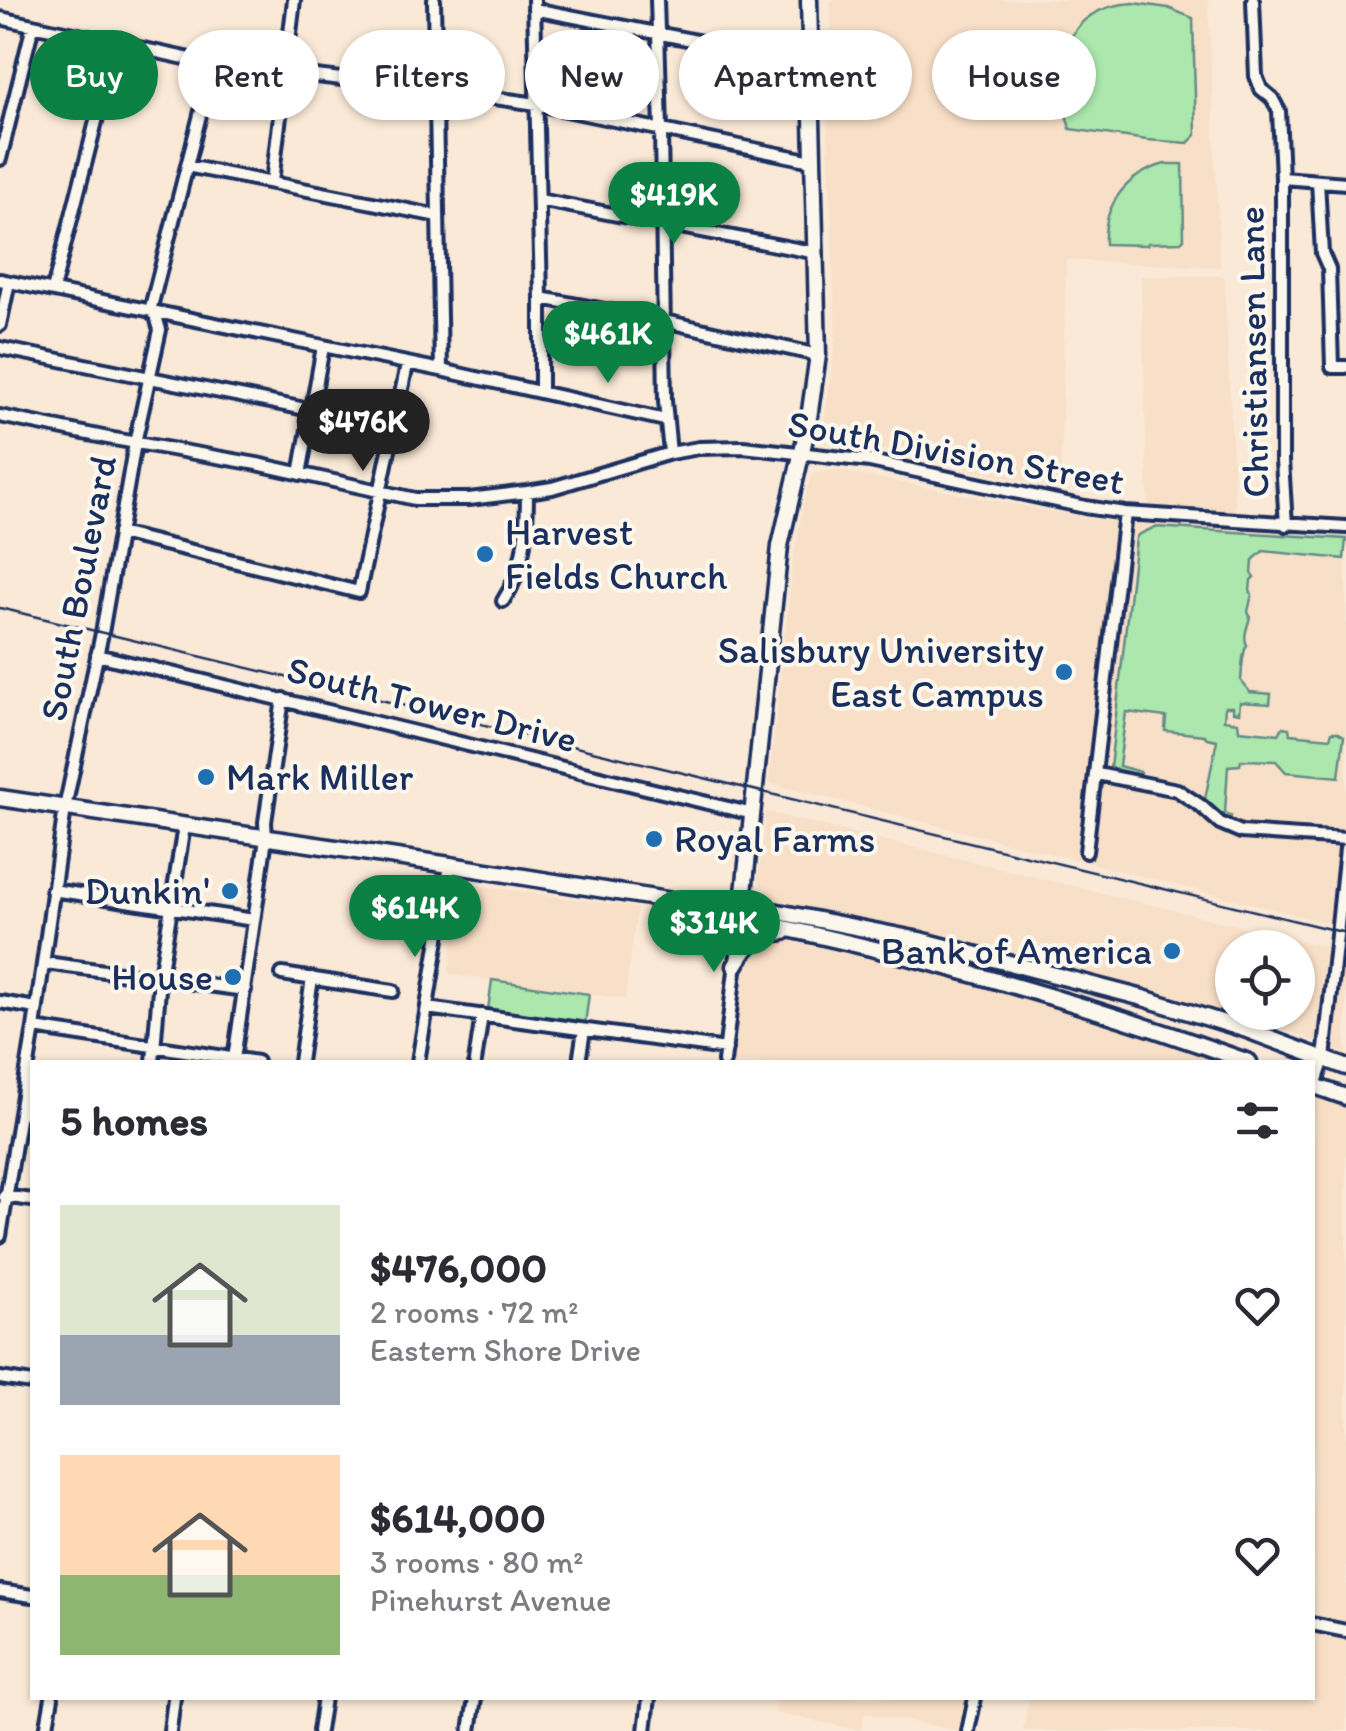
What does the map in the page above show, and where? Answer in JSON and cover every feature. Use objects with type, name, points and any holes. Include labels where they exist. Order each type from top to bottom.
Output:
[{"type":"main road","points":[[808,0],[809,30]]},
{"type":"main road","points":[[742,912],[780,546],[808,424],[818,355],[811,120]]},
{"type":"main road","points":[[0,798],[742,912],[750,920],[940,965],[1159,1030],[1243,1060]]},
{"type":"main road","points":[[747,866],[759,899],[781,912]]},
{"type":"main road","points":[[742,912],[753,906],[911,938],[1143,998],[1244,1028],[1346,1066]]},
{"type":"main road","points":[[736,966],[748,944],[766,934],[796,930]]},
{"type":"main road","points":[[940,965],[942,958],[949,956],[984,965],[1004,962]]},
{"type":"main road","points":[[1315,1086],[1346,1097]]},
{"type":"street","points":[[291,30],[294,0]]},
{"type":"street","points":[[434,0],[435,30]]},
{"type":"street","points":[[657,0],[658,30]]},
{"type":"street","name":"Christiansen Lane","points":[[1253,0],[1256,76],[1278,110],[1286,525]]},
{"type":"street","points":[[535,30],[534,5],[637,30]]},
{"type":"street","points":[[0,18],[53,30]]},
{"type":"street","points":[[0,159],[33,26]]},
{"type":"street","points":[[659,66],[666,420],[670,454]]},
{"type":"street","points":[[54,290],[97,120]]},
{"type":"street","points":[[150,310],[199,120]]},
{"type":"street","points":[[272,182],[280,120]]},
{"type":"street","points":[[436,120],[441,370]]},
{"type":"street","points":[[537,120],[541,392]]},
{"type":"street","points":[[616,120],[812,162]]},
{"type":"street","points":[[187,166],[438,216]]},
{"type":"street","points":[[1282,178],[1346,182]]},
{"type":"street","points":[[1318,182],[1322,253],[1329,269],[1332,367],[1346,367]]},
{"type":"street","points":[[540,200],[816,253]]},
{"type":"street","points":[[0,325],[5,281],[666,420]]},
{"type":"street","points":[[541,298],[664,320],[818,355]]},
{"type":"street","name":"South Boulevard","points":[[0,1236],[3,1196],[34,1028],[65,808],[160,330],[150,310]]},
{"type":"street","points":[[300,474],[323,347]]},
{"type":"street","points":[[0,348],[310,410]]},
{"type":"street","points":[[119,533],[359,592],[407,365]]},
{"type":"street","name":"South Division Street","points":[[0,416],[257,464],[380,493],[440,500],[494,498],[552,488],[670,454],[733,447],[870,462],[1125,513],[1346,528]]},
{"type":"street","points":[[503,601],[514,583],[528,528],[527,492]]},
{"type":"street","points":[[1086,852],[1125,513]]},
{"type":"street","name":"South Tower Drive","points":[[97,655],[753,814]]},
{"type":"street","points":[[234,1059],[283,699]]},
{"type":"street","points":[[1096,774],[1177,790],[1220,823],[1240,832],[1346,839]]},
{"type":"street","points":[[152,1060],[160,978],[184,826]]},
{"type":"street","points":[[1315,1083],[1324,1059],[1346,849]]},
{"type":"street","points":[[418,1060],[450,865]]},
{"type":"street","points":[[52,890],[254,920]]},
{"type":"street","points":[[724,1060],[742,912]]},
{"type":"street","points":[[43,966],[53,964],[245,990]]},
{"type":"street","points":[[282,974],[393,991]]},
{"type":"street","points":[[300,1060],[312,978]]},
{"type":"street","points":[[0,1002],[36,1008]]},
{"type":"street","points":[[427,1008],[726,1048]]},
{"type":"street","points":[[475,1060],[482,1015]]},
{"type":"street","points":[[34,1028],[242,1060]]},
{"type":"street","points":[[579,1060],[584,1030]]},
{"type":"street","points":[[3,1196],[30,1200]]},
{"type":"street","points":[[0,1378],[30,1383]]},
{"type":"street","points":[[0,1590],[30,1596]]},
{"type":"street","points":[[1315,1625],[1346,1631]]},
{"type":"street","points":[[46,1731],[52,1700]]},
{"type":"street","points":[[170,1731],[174,1700]]},
{"type":"street","points":[[319,1731],[324,1700]]},
{"type":"street","points":[[470,1731],[475,1700]]},
{"type":"street","points":[[645,1731],[649,1700]]},
{"type":"street","points":[[968,1731],[975,1700]]},
{"type":"shaded area","points":[[831,0],[1208,0],[1220,267],[1066,260],[1060,489],[828,438],[824,424],[836,339],[828,120],[912,120],[912,30],[832,30]]},
{"type":"shaded area","name":"Salisbury University East Campus","points":[[1141,276],[1224,276],[1236,528],[1346,535],[1346,927],[769,783],[793,562],[806,490],[813,474],[835,470],[1104,521],[1149,524]]},
{"type":"shaded area","points":[[766,812],[1255,930],[1215,930],[1215,1009],[1121,981],[949,938],[929,937],[922,932],[773,901],[758,881]]},
{"type":"shaded area","points":[[460,883],[637,908],[625,999],[449,974]]},
{"type":"shaded area","points":[[780,939],[1002,989],[1213,1060],[734,1060],[743,969],[754,946]]},
{"type":"shaded area","points":[[1315,945],[1346,952],[1346,1054],[1283,1030],[1315,1030]]},
{"type":"shaded area","points":[[1315,1097],[1346,1107],[1346,1731],[1023,1731],[1029,1700],[1315,1700]]},
{"type":"shaded area","points":[[778,1700],[968,1700],[961,1731],[865,1713],[861,1730],[775,1713]]},
{"type":"green space","points":[[1134,3],[1168,8],[1193,18],[1196,135],[1188,143],[1070,129],[1068,120],[1096,120],[1096,30],[1076,30],[1090,16],[1109,7]]},
{"type":"green space","points":[[1165,164],[1183,164],[1184,239],[1147,245],[1105,244],[1108,216],[1120,193],[1139,175]]},
{"type":"green space","points":[[1155,527],[1346,539],[1344,559],[1263,551],[1253,560],[1241,681],[1250,692],[1271,694],[1270,704],[1240,702],[1239,713],[1233,712],[1233,707],[1225,707],[1224,720],[1238,722],[1239,730],[1279,734],[1283,727],[1289,728],[1290,734],[1330,738],[1332,732],[1337,732],[1344,736],[1339,777],[1286,772],[1276,761],[1241,760],[1240,765],[1228,766],[1225,813],[1231,816],[1230,821],[1205,799],[1217,740],[1165,731],[1166,717],[1126,712],[1119,766],[1141,772],[1140,775],[1110,768],[1136,538]]},
{"type":"green space","points":[[492,980],[589,994],[585,1024],[488,1010]]},
{"type":"railway","points":[[0,608],[1346,933]]},
{"type":"place","name":"Harvest Fields Church","points":[[485,554]]},
{"type":"place","name":"Salisbury University East Campus","points":[[1064,672]]},
{"type":"place","name":"Mark Miller","points":[[206,777]]},
{"type":"place","name":"Royal Farms","points":[[654,839]]},
{"type":"place","name":"Dunkin'","points":[[230,891]]},
{"type":"place","name":"Bank of America","points":[[1172,951]]},
{"type":"place","name":"House","points":[[233,977]]}]
